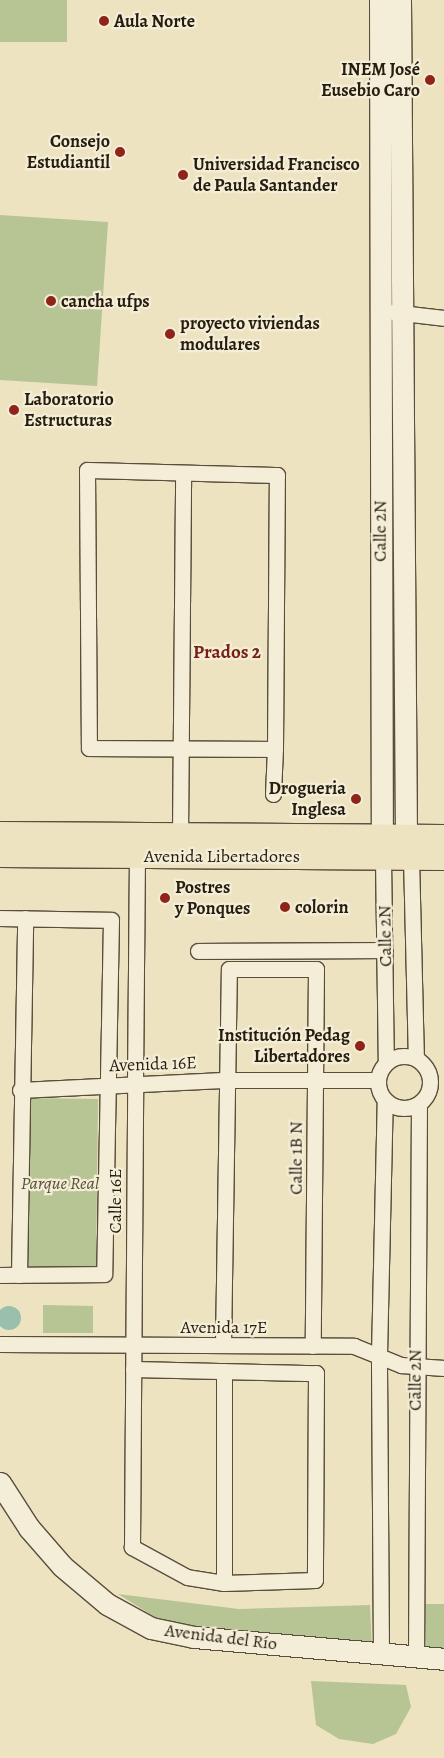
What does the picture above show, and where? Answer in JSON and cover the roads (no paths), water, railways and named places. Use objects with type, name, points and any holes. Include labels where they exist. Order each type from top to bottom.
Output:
[{"type":"main road","name":"Avenida Libertadores","points":[[0,834],[180,835],[382,847]]},
{"type":"main road","name":"Avenida Libertadores","points":[[0,855],[137,856],[408,847],[444,837]]},
{"type":"main road","name":"Avenida Libertadores","points":[[408,847],[444,858]]},
{"type":"street","name":"Calle 2N","points":[[380,0],[379,612],[386,1062]]},
{"type":"street","name":"Calle 2N","points":[[400,0],[404,612],[408,847],[416,1058]]},
{"type":"street","points":[[379,311],[444,318]]},
{"type":"street","points":[[380,427],[404,427]]},
{"type":"street","points":[[273,794],[274,749],[277,475],[87,470],[89,748],[274,749]]},
{"type":"street","points":[[180,835],[183,473]]},
{"type":"street","points":[[379,612],[404,612]]},
{"type":"street","name":"Calle 16E","points":[[137,856],[132,1547],[187,1577],[224,1583]]},
{"type":"street","points":[[0,918],[112,920],[106,1085],[104,1274],[0,1276]]},
{"type":"street","points":[[19,1276],[20,1090],[25,918]]},
{"type":"street","points":[[198,951],[385,950]]},
{"type":"street","name":"Calle 1B N","points":[[228,1080],[229,969],[316,969],[313,1346]]},
{"type":"street","points":[[401,1056],[416,1058],[437,1081],[419,1104],[398,1108],[385,1100],[378,1080],[386,1062],[401,1056]]},
{"type":"street","points":[[223,1345],[228,1080]]},
{"type":"street","name":"Avenida 16E","points":[[20,1090],[228,1080],[378,1080]]},
{"type":"street","name":"Calle 2N","points":[[381,1652],[379,1355],[385,1100]]},
{"type":"street","name":"Calle 2N","points":[[416,1656],[414,1367],[419,1104]]},
{"type":"street","name":"Avenida 17E","points":[[0,1344],[354,1346],[414,1367],[444,1368]]},
{"type":"street","points":[[133,1368],[316,1373],[315,1580],[224,1583],[224,1371]]},
{"type":"street","name":"Avenida del Río","points":[[0,1483],[29,1528],[62,1566],[107,1604],[150,1628],[194,1637],[444,1659]]},
{"type":"place","name":"Aula Norte","points":[[104,21]]},
{"type":"place","name":"INEM José Eusebio Caro","points":[[430,80]]},
{"type":"place","name":"Consejo Estudiantil","points":[[120,152]]},
{"type":"place","name":"Universidad Francisco de Paula Santander","points":[[183,175]]},
{"type":"place","name":"cancha ufps","points":[[51,301]]},
{"type":"place","name":"proyecto viviendas modulares","points":[[170,334]]},
{"type":"place","name":"Laboratorio Estructuras","points":[[14,410]]},
{"type":"place","name":"Drogueria Inglesa","points":[[356,799]]},
{"type":"place","name":"Postres y Ponques","points":[[165,898]]},
{"type":"place","name":"colorin","points":[[285,907]]},
{"type":"place","name":"Institución Pedag Libertadores","points":[[360,1046]]},
{"type":"district","name":"Prados 2","points":[[227,653]]},
{"type":"park label","name":"Parque Real","points":[[60,1183]]}]
